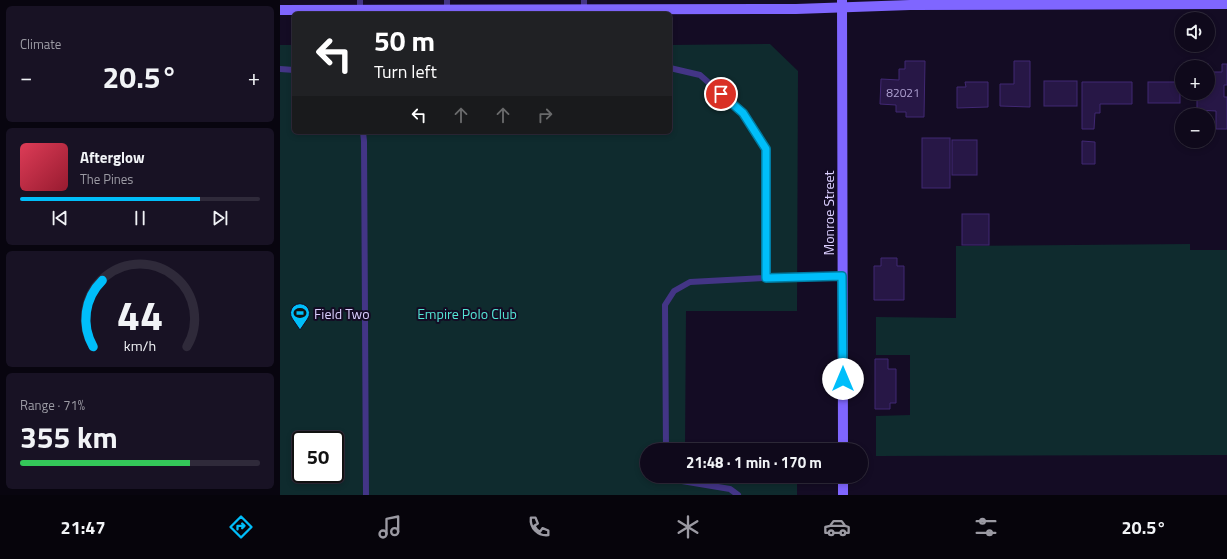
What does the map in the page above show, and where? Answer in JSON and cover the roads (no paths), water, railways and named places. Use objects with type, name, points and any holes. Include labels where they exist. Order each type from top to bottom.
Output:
[{"type":"main road","points":[[280,10],[340,12],[360,5],[584,5],[796,9],[842,4],[1227,4]]},
{"type":"main road","name":"Monroe Street","points":[[842,4],[843,443]]},
{"type":"main road","points":[[843,483],[843,495]]},
{"type":"lane","points":[[672,68],[700,75],[743,113],[766,149],[766,278]]},
{"type":"lane","points":[[280,69],[292,70]]},
{"type":"lane","points":[[363,134],[366,495]]},
{"type":"lane","points":[[666,443],[665,305],[674,291],[690,282],[842,276]]},
{"type":"lane","points":[[694,483],[730,489],[738,495]]},
{"type":"place","name":"Field Two","points":[[300,330]]},
{"type":"park label","name":"Empire Polo Club","points":[[467,313]]}]
